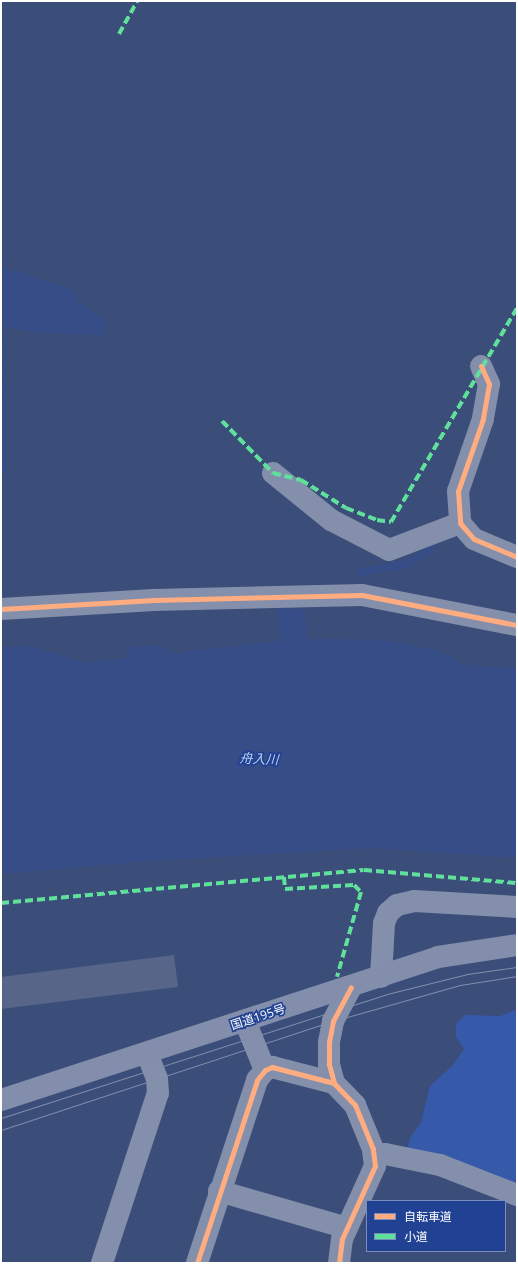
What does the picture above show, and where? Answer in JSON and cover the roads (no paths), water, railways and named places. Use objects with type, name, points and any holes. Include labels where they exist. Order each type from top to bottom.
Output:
[{"type":"highway","name":"国道195号","points":[[1,1100],[381,977],[438,957],[517,945]]},
{"type":"street","points":[[481,366],[489,384],[483,419],[458,491],[460,523],[474,539],[517,557]]},
{"type":"street","points":[[273,473],[331,520],[389,550],[460,523]]},
{"type":"street","points":[[1,609],[154,600],[362,595],[517,625]]},
{"type":"street","points":[[381,977],[384,923],[388,913],[397,905],[414,901],[517,907]]},
{"type":"street","points":[[339,1263],[342,1239],[373,1176],[376,1166],[374,1156],[354,1105],[334,1083],[329,1064],[328,1042],[333,1021],[351,986]]},
{"type":"street","points":[[245,1021],[265,1070]]},
{"type":"street","points":[[102,1263],[158,1092],[157,1079],[147,1053]]},
{"type":"street","points":[[197,1263],[219,1191],[257,1080],[265,1070],[272,1066],[334,1083]]},
{"type":"street","points":[[374,1156],[385,1154],[440,1165],[517,1195]]},
{"type":"street","points":[[219,1191],[347,1228]]},
{"type":"water","points":[[1,229],[3,267],[76,291],[78,303],[103,317],[106,327],[103,336],[33,332],[4,327],[6,473],[1,473]]},
{"type":"water","name":"舟入川","points":[[278,608],[304,609],[308,639],[382,640],[437,650],[462,664],[517,669],[517,858],[372,848],[147,861],[1,874],[1,647],[33,646],[85,663],[125,658],[129,647],[156,645],[177,655],[189,651],[280,641]]},
{"type":"waterway","points":[[362,572],[408,564],[430,549]]},
{"type":"tram line","points":[[1,1118],[387,994],[467,974],[517,967]]},
{"type":"tram line","points":[[1,1130],[333,1021],[460,985],[517,976]]}]
